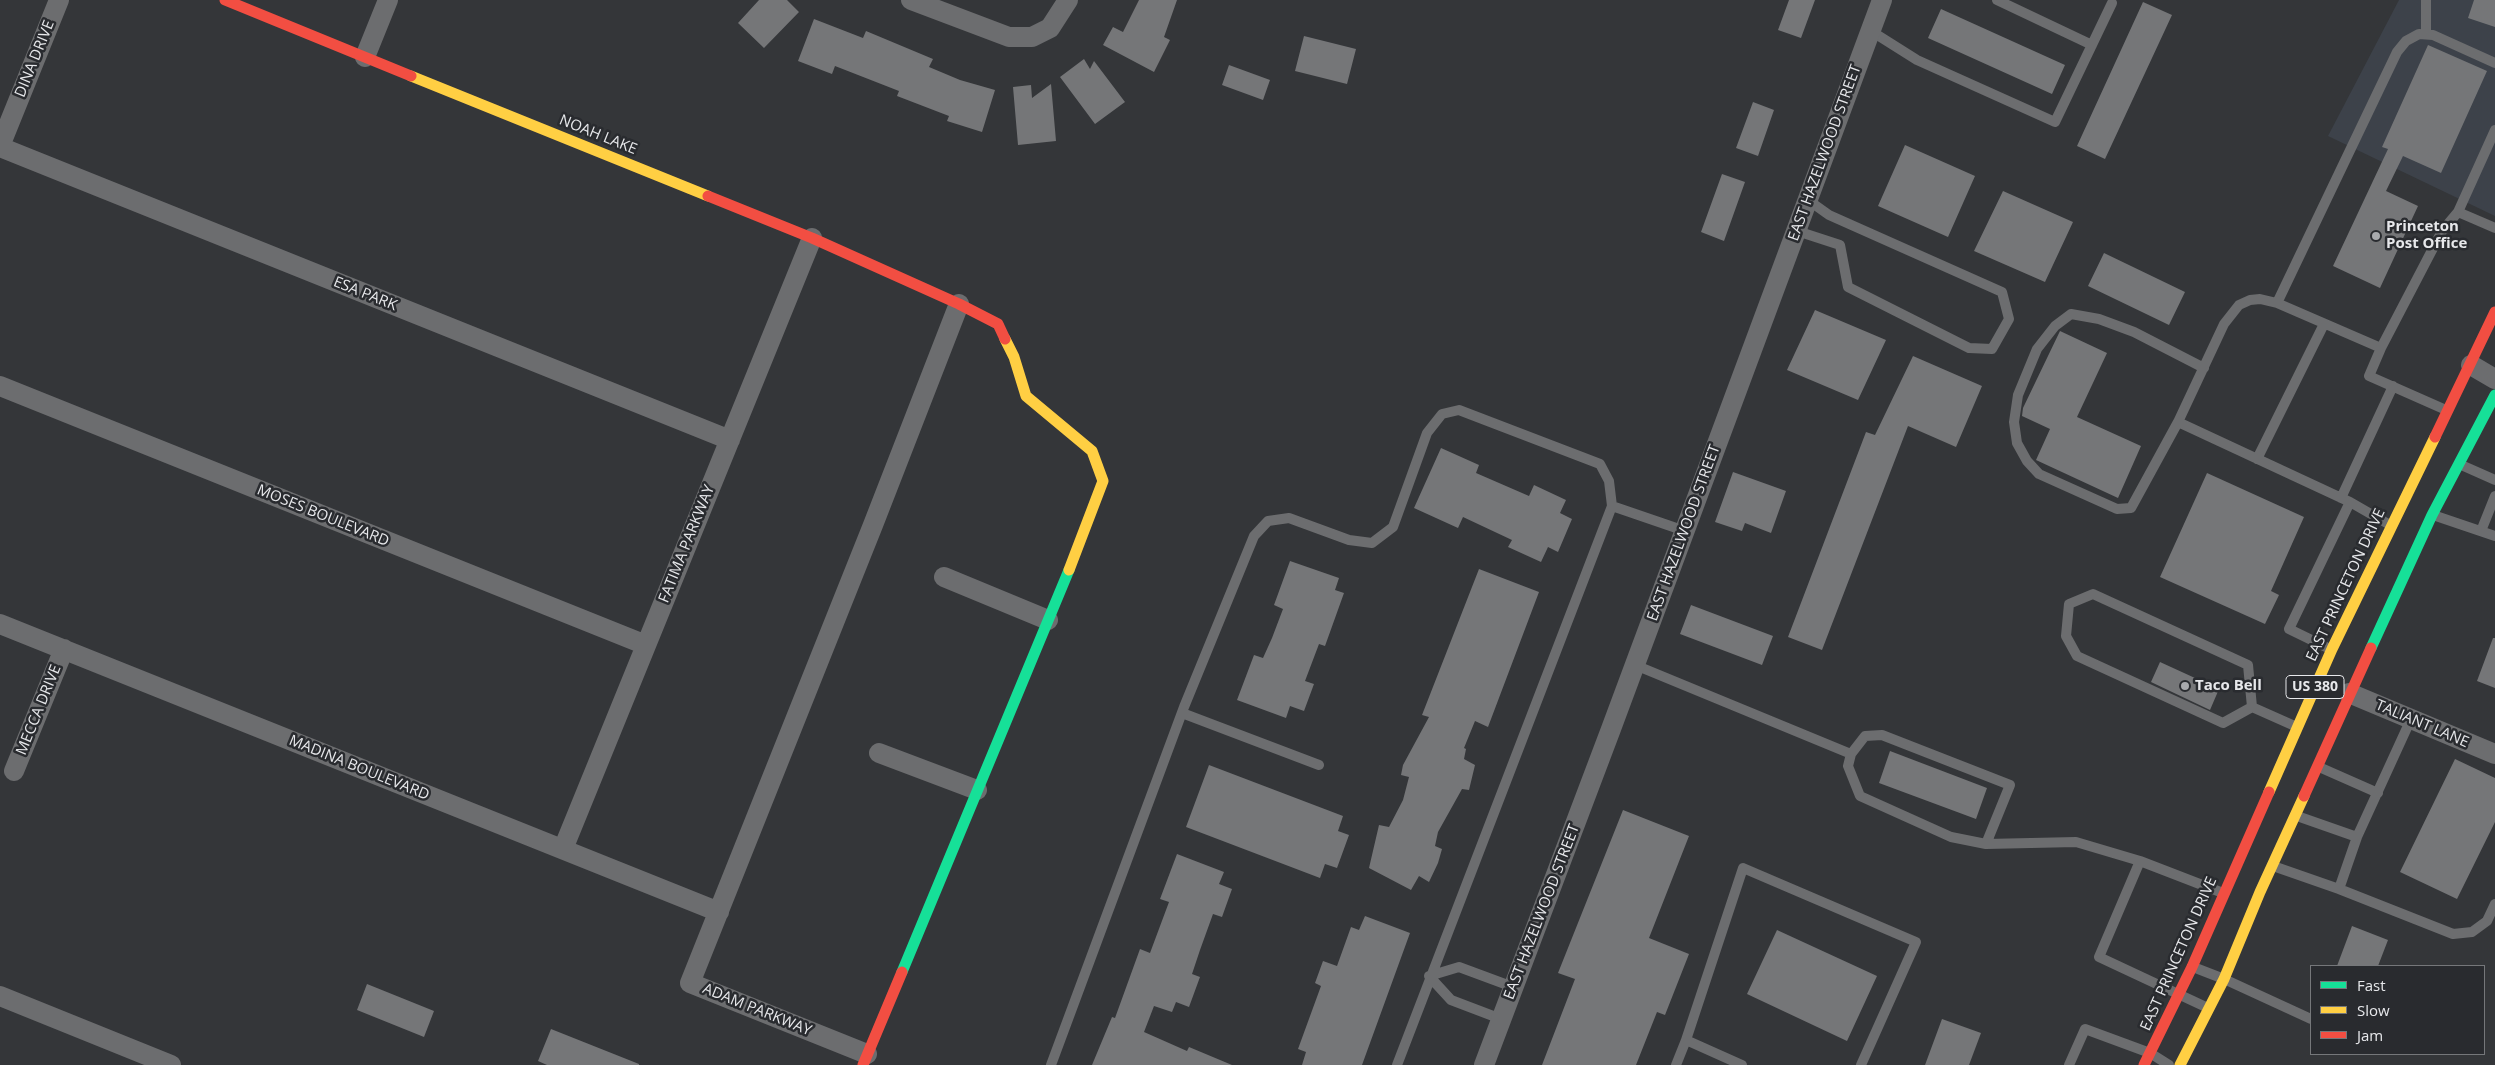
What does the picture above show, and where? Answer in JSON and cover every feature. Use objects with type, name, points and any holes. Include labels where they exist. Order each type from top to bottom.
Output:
[{"type":"main road","name":"NOAH LAKE","points":[[224,0],[812,238],[959,304],[998,324],[1014,356],[1026,396],[1092,451],[1103,482],[1090,519],[865,1060]]},
{"type":"main road","name":"EAST PRINCETON DRIVE","points":[[2144,1065],[2192,967],[2223,893],[2302,729],[2332,649],[2390,525],[2471,365],[2495,312]]},
{"type":"main road","name":"US 380","points":[[2180,1065],[2224,979],[2317,766],[2324,739],[2349,693],[2432,515],[2495,395]]},
{"type":"street","name":"DINA DRIVE","points":[[0,147],[59,0]]},
{"type":"street","points":[[365,57],[388,0]]},
{"type":"street","points":[[910,0],[1009,37],[1032,37],[1050,28],[1068,0]]},
{"type":"street","name":"EAST HAZELWOOD STREET","points":[[1484,1065],[1882,0]]},
{"type":"street","name":"ESA PARK","points":[[0,147],[730,440]]},
{"type":"street","name":"FATIMA PARKWAY","points":[[563,849],[812,238]]},
{"type":"street","points":[[719,912],[870,534],[959,304]]},
{"type":"street","points":[[2471,365],[2495,379]]},
{"type":"street","name":"MOSES BOULEVARD","points":[[0,386],[646,645]]},
{"type":"street","points":[[944,577],[1048,620]]},
{"type":"street","name":"MADINA BOULEVARD","points":[[0,624],[719,912]]},
{"type":"street","name":"MECCA DRIVE","points":[[14,771],[64,649]]},
{"type":"street","name":"TALIANT LANE","points":[[2349,693],[2495,754]]},
{"type":"street","points":[[879,753],[977,790]]},
{"type":"street","name":"ADAM PARKWAY","points":[[719,912],[690,983],[865,1060]]},
{"type":"street","points":[[0,996],[170,1065]]},
{"type":"lane","points":[[1997,0],[2092,45]]},
{"type":"lane","points":[[2426,0],[2426,34]]},
{"type":"lane","points":[[1871,31],[1917,60],[2055,122],[2112,3]]},
{"type":"lane","points":[[2277,303],[2397,52],[2406,40],[2419,34],[2433,35],[2495,63]]},
{"type":"lane","points":[[2447,410],[2369,376],[2381,348],[2442,231],[2458,212],[2495,130]]},
{"type":"lane","points":[[1797,231],[1840,245],[1848,287],[1970,348],[1992,349],[2009,319],[2002,292],[1829,214],[1808,200]]},
{"type":"lane","points":[[2458,212],[2495,228]]},
{"type":"lane","points":[[2204,368],[2134,332],[2099,319],[2071,314],[2055,326],[2037,349],[2018,395],[2014,422],[2017,443],[2027,461],[2039,474],[2117,509],[2132,508],[2178,422],[2204,368],[2224,324],[2239,305],[2250,300],[2260,299],[2277,303],[2381,348]]},
{"type":"lane","points":[[2257,459],[2324,324]]},
{"type":"lane","points":[[2332,649],[2289,629],[2393,386]]},
{"type":"lane","points":[[1051,1065],[1182,713],[1254,536],[1268,521],[1289,518],[1349,540],[1372,543],[1393,527],[1427,434],[1442,414],[1459,410],[1600,464],[1608,481],[1612,506],[1429,976],[1397,1065]]},
{"type":"lane","points":[[2178,422],[2345,500],[2390,525]]},
{"type":"lane","points":[[2460,464],[2495,480]]},
{"type":"lane","points":[[2481,531],[2495,496]]},
{"type":"lane","points":[[1612,506],[1685,531]]},
{"type":"lane","points":[[2432,515],[2495,536]]},
{"type":"lane","points":[[2093,594],[2248,665],[2252,707],[2223,723],[2077,656],[2066,636],[2069,604],[2093,594]]},
{"type":"lane","points":[[1635,665],[1851,754]]},
{"type":"lane","points":[[2252,707],[2302,729]]},
{"type":"lane","points":[[1182,713],[1320,765]]},
{"type":"lane","points":[[2339,889],[2358,837],[2411,719]]},
{"type":"lane","points":[[1986,844],[2010,785],[1882,735],[1865,736],[1851,754],[1848,766],[1860,796],[1951,837],[1986,844],[2076,842],[2140,860],[2223,893]]},
{"type":"lane","points":[[2317,766],[2378,793]]},
{"type":"lane","points":[[2295,815],[2358,837]]},
{"type":"lane","points":[[2140,860],[2099,957],[2209,1008]]},
{"type":"lane","points":[[2272,866],[2339,889],[2453,934],[2472,932],[2487,920],[2495,904]]},
{"type":"lane","points":[[1676,1065],[1743,868],[1916,942],[1861,1065]]},
{"type":"lane","points":[[1429,976],[1459,967],[1513,988]]},
{"type":"lane","points":[[2192,967],[2224,979],[2310,1019]]},
{"type":"lane","points":[[1429,976],[1451,1000],[1501,1019]]},
{"type":"lane","points":[[2069,1065],[2085,1029],[2150,1053],[2169,1065]]},
{"type":"lane","points":[[1686,1040],[1742,1065]]},
{"type":"shaded area","points":[[2399,0],[2495,0],[2495,216],[2328,136]]},
{"type":"building","points":[[759,0],[787,0],[799,12],[764,48],[738,23]]},
{"type":"building","points":[[1139,0],[1177,0],[1164,37],[1170,40],[1154,72],[1103,45],[1113,27],[1123,32]]},
{"type":"building","points":[[1789,0],[1815,0],[1801,38],[1778,30]]},
{"type":"building","points":[[2474,0],[2495,0],[2495,27],[2468,18]]},
{"type":"building","points":[[2143,2],[2172,15],[2105,159],[2077,146]]},
{"type":"building","points":[[1941,9],[2065,65],[2052,94],[1928,38]]},
{"type":"building","points":[[814,19],[863,38],[866,31],[933,59],[929,67],[960,80],[995,90],[982,132],[947,121],[949,116],[897,96],[899,91],[835,66],[832,74],[798,61]]},
{"type":"building","points":[[1304,36],[1356,49],[1347,84],[1295,71]]},
{"type":"building","points":[[2428,45],[2487,71],[2441,173],[2403,156],[2386,191],[2418,206],[2380,288],[2333,266],[2388,149],[2382,147]]},
{"type":"building","points":[[1084,59],[1090,69],[1094,61],[1125,102],[1095,124],[1060,77]]},
{"type":"building","points":[[1229,65],[1270,80],[1263,100],[1222,85]]},
{"type":"building","points":[[1051,84],[1056,141],[1018,145],[1013,87],[1031,85],[1032,98]]},
{"type":"building","points":[[1753,102],[1774,110],[1758,156],[1736,148]]},
{"type":"building","points":[[1905,145],[1975,176],[1948,237],[1878,206]]},
{"type":"building","points":[[1722,174],[1745,182],[1724,241],[1701,232]]},
{"type":"building","points":[[2003,191],[2073,222],[2045,282],[1974,251]]},
{"type":"building","points":[[2104,253],[2185,292],[2169,325],[2088,286]]},
{"type":"building","points":[[1815,310],[1886,340],[1858,400],[1787,370]]},
{"type":"building","points":[[2060,331],[2107,353],[2077,417],[2141,446],[2118,498],[2036,460],[2050,429],[2022,416],[2023,408]]},
{"type":"building","points":[[1913,356],[1982,386],[1956,447],[1908,426],[1822,650],[1788,637],[1866,432],[1875,435]]},
{"type":"building","points":[[1441,448],[1479,465],[1476,473],[1529,496],[1534,485],[1566,500],[1560,513],[1572,519],[1558,552],[1548,547],[1541,562],[1508,547],[1512,540],[1463,517],[1458,528],[1414,508]]},
{"type":"building","points":[[1733,472],[1786,491],[1771,533],[1745,523],[1742,531],[1715,522]]},
{"type":"building","points":[[2207,473],[2304,517],[2271,591],[2279,595],[2265,624],[2160,577]]},
{"type":"building","points":[[1290,561],[1339,578],[1335,590],[1344,593],[1325,646],[1319,644],[1305,681],[1314,684],[1304,711],[1290,706],[1286,718],[1237,700],[1254,655],[1263,658],[1272,638],[1283,609],[1274,605]]},
{"type":"building","points":[[1479,569],[1539,592],[1488,727],[1475,721],[1464,748],[1466,749],[1464,759],[1475,765],[1469,790],[1462,789],[1438,832],[1435,846],[1442,849],[1438,863],[1429,882],[1419,876],[1411,890],[1369,868],[1379,825],[1389,827],[1403,800],[1409,777],[1401,775],[1403,765],[1429,717],[1422,715]]},
{"type":"building","points":[[1691,605],[1773,636],[1762,665],[1680,634]]},
{"type":"building","points":[[2493,638],[2495,638],[2495,688],[2477,681]]},
{"type":"building","name":"Taco Bell","points":[[2160,662],[2219,689],[2210,710],[2151,682]]},
{"type":"building","points":[[1890,751],[1987,788],[1976,819],[1879,783]]},
{"type":"building","points":[[2455,759],[2495,778],[2495,822],[2457,899],[2400,872]]},
{"type":"building","points":[[1209,765],[1343,816],[1338,831],[1349,835],[1337,868],[1325,864],[1320,878],[1186,827]]},
{"type":"building","points":[[1623,810],[1689,836],[1649,938],[1689,954],[1665,1015],[1657,1012],[1636,1065],[1542,1065],[1575,979],[1558,973]]},
{"type":"building","points":[[1177,854],[1224,872],[1219,884],[1232,889],[1222,917],[1213,914],[1192,974],[1200,977],[1189,1007],[1176,1002],[1172,1012],[1154,1006],[1144,1032],[1187,1051],[1189,1047],[1232,1065],[1092,1065],[1112,1017],[1115,1018],[1140,949],[1150,953],[1169,902],[1160,899]]},
{"type":"building","points":[[1365,916],[1410,933],[1362,1065],[1302,1065],[1306,1052],[1298,1049],[1321,986],[1315,983],[1323,961],[1337,966],[1351,927],[1359,930]]},
{"type":"building","points":[[2352,926],[2388,940],[2378,965],[2337,965]]},
{"type":"building","points":[[1777,930],[1877,976],[1847,1041],[1747,994]]},
{"type":"building","points":[[367,984],[434,1011],[424,1037],[357,1010]]},
{"type":"building","points":[[1942,1019],[1981,1033],[1969,1065],[1925,1065]]},
{"type":"building","points":[[551,1029],[639,1065],[547,1065],[538,1061]]},
{"type":"traffic: fast","points":[[2371,648],[2432,515],[2495,395]]},
{"type":"traffic: fast","points":[[902,972],[1069,570]]},
{"type":"traffic: slow","points":[[411,76],[708,196]]},
{"type":"traffic: slow","points":[[1005,339],[1014,357],[1026,396],[1092,451],[1103,481],[1069,570]]},
{"type":"traffic: slow","points":[[2269,792],[2332,649],[2435,437]]},
{"type":"traffic: slow","points":[[2180,1065],[2224,979],[2260,892],[2304,796]]},
{"type":"traffic: jam","points":[[225,0],[411,76]]},
{"type":"traffic: jam","points":[[708,196],[812,238],[959,304],[998,324],[1005,339]]},
{"type":"traffic: jam","points":[[2435,437],[2495,312]]},
{"type":"traffic: jam","points":[[2304,796],[2371,648]]},
{"type":"traffic: jam","points":[[2144,1065],[2192,967],[2269,792]]},
{"type":"traffic: jam","points":[[863,1065],[902,972]]},
{"type":"place","name":"Princeton Post Office","points":[[2376,236]]},
{"type":"place","name":"Taco Bell","points":[[2185,686]]}]
